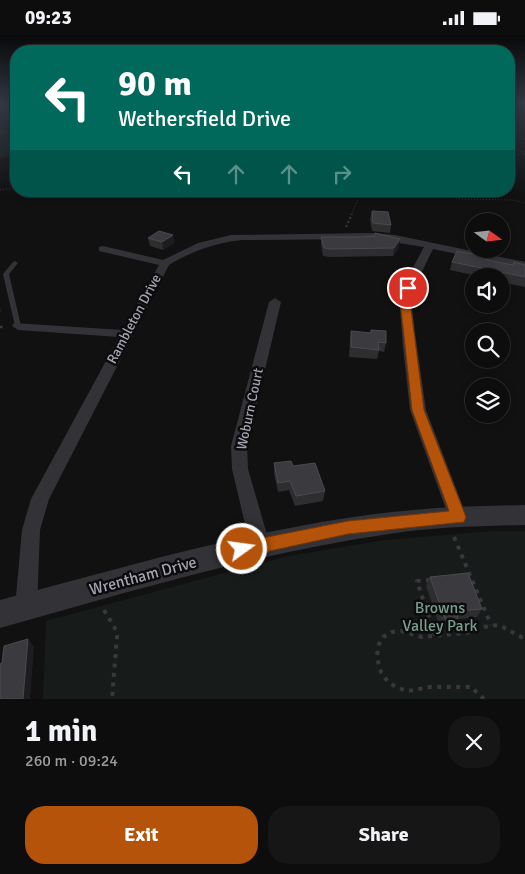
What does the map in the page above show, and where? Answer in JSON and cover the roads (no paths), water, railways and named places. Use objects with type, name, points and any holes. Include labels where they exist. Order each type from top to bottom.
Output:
[{"type":"street","name":"Rambleton Drive","points":[[26,607],[31,530],[40,499],[165,263],[198,245],[220,240],[242,237],[345,236],[384,237],[525,265]]},
{"type":"street","points":[[430,245],[408,288],[406,309],[418,410],[456,527]]},
{"type":"street","points":[[103,249],[165,263]]},
{"type":"street","name":"Woburn Court","points":[[260,545],[240,469],[239,446],[275,302]]},
{"type":"street","points":[[18,326],[126,334]]},
{"type":"street","name":"Wrentham Drive","points":[[0,614],[260,545],[348,527],[456,527],[525,515]]},
{"type":"lane","points":[[15,263],[6,274],[18,326]]},
{"type":"park label","name":"Browns Valley Park","points":[[440,617]]}]
